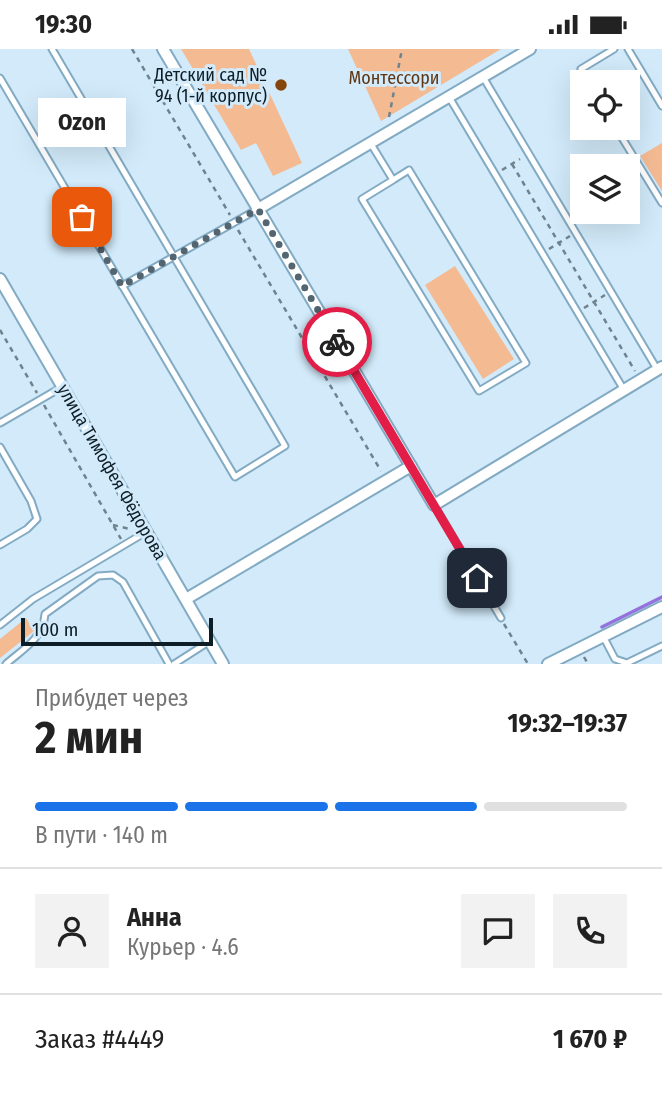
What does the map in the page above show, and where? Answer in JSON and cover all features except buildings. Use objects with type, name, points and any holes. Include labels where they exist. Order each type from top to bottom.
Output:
[{"type":"street","points":[[163,49],[434,505],[660,369]]},
{"type":"street","points":[[258,209],[530,49]]},
{"type":"street","name":"улица Тимофея Фёдорова","points":[[0,279],[223,664]]},
{"type":"street","points":[[186,599],[411,466]]},
{"type":"street","points":[[548,664],[662,607]]},
{"type":"lane","points":[[0,78],[235,477],[285,446],[52,49]]},
{"type":"lane","points":[[628,49],[662,106]]},
{"type":"lane","points":[[582,70],[611,50]]},
{"type":"lane","points":[[483,77],[660,369]]},
{"type":"lane","points":[[449,97],[624,390]]},
{"type":"lane","points":[[623,140],[662,203]]},
{"type":"lane","points":[[371,144],[393,180]]},
{"type":"lane","points":[[409,170],[526,363],[479,391],[362,199],[393,180],[409,170]]},
{"type":"lane","points":[[122,286],[258,209]]},
{"type":"lane","points":[[0,423],[62,387]]},
{"type":"lane","points":[[0,447],[31,501],[37,519],[27,529],[0,545]]},
{"type":"lane","points":[[434,505],[501,618]]},
{"type":"lane","points":[[0,625],[33,599],[146,532]]},
{"type":"lane","points":[[458,589],[493,569]]},
{"type":"lane","points":[[6,664],[39,635],[44,626],[45,614],[98,576],[113,575],[123,582],[171,664],[210,641]]},
{"type":"lane","points":[[603,636],[615,659],[627,663],[662,646]]},
{"type":"path","points":[[132,49],[387,481]]},
{"type":"path","points":[[387,124],[402,49]]},
{"type":"path","points":[[495,174],[529,154]]},
{"type":"path","points":[[512,164],[641,380]]},
{"type":"path","points":[[542,253],[576,233]]},
{"type":"path","points":[[577,311],[611,291]]},
{"type":"path","points":[[0,330],[121,539]]},
{"type":"path","points":[[113,526],[131,529]]},
{"type":"path","points":[[501,618],[528,664]]},
{"type":"green space","points":[[181,49],[249,49],[302,163],[273,176],[256,143],[241,150]]},
{"type":"green space","name":"Монтессори","points":[[348,49],[501,49],[381,121]]},
{"type":"green space","points":[[662,143],[662,191],[640,156]]},
{"type":"green space","points":[[455,266],[514,359],[483,379],[425,285]]},
{"type":"green space","points":[[26,618],[34,631],[0,658],[0,639]]},
{"type":"waterway","points":[[602,627],[662,597]]},
{"type":"way so far","points":[[82,217],[122,286],[258,209],[337,342]]},
{"type":"place","name":"Детский сад № 94 (1-й корпус)","points":[[281,85]]},
{"type":"place","name":"Ozon","points":[[82,217]]},
{"type":"route","points":[[337,342],[477,578]]}]
